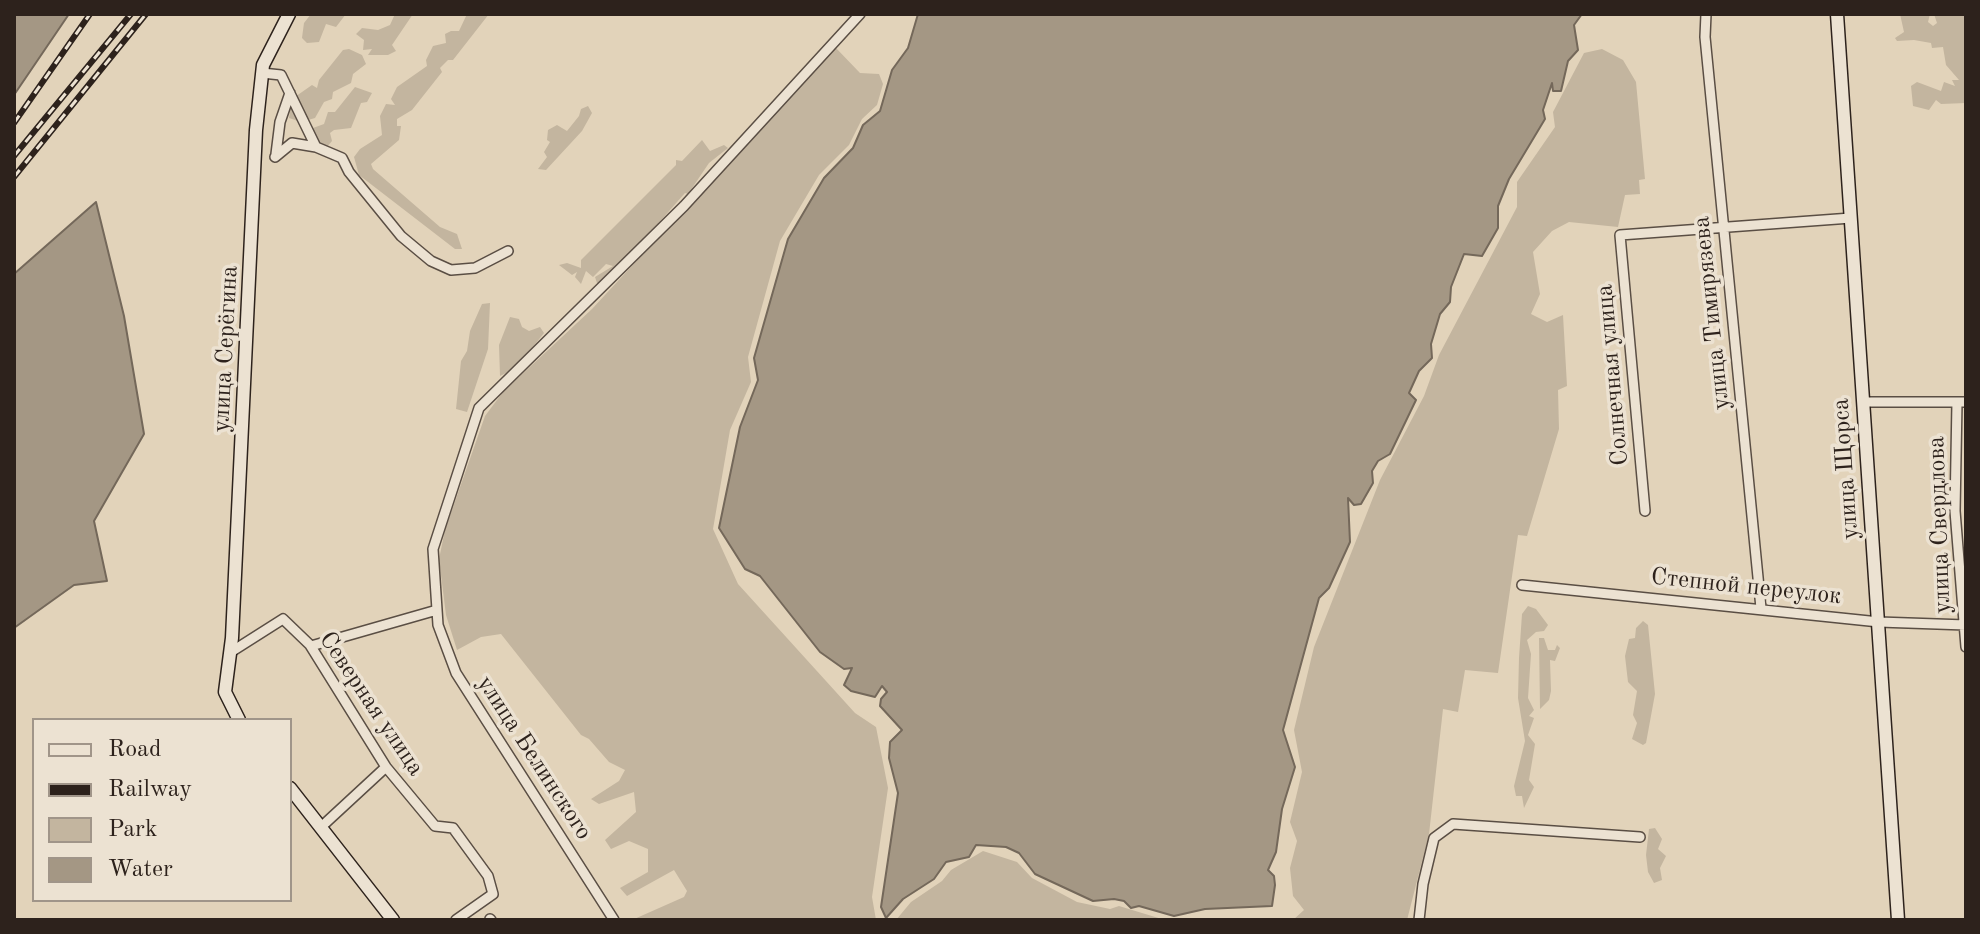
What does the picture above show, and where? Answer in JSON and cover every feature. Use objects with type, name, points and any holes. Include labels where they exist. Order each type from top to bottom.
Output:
[{"type":"street","name":"улица Серёгина","points":[[238,718],[225,692],[231,652],[262,73],[269,50],[289,14]]},
{"type":"street","name":"улица Белинского","points":[[614,920],[456,673],[438,625],[433,549],[479,408],[684,206],[860,14]]},
{"type":"street","name":"улица Тимирязева","points":[[1706,14],[1723,226],[1761,608]]},
{"type":"street","name":"улица Щорса","points":[[1837,14],[1898,920]]},
{"type":"street","points":[[262,73],[281,75],[316,147]]},
{"type":"street","points":[[290,93],[280,122],[275,157],[292,143],[316,147],[342,158],[349,172],[401,236],[431,261],[451,270],[475,268],[508,251]]},
{"type":"street","points":[[1723,226],[1851,218]]},
{"type":"street","name":"Солнечная улица","points":[[1645,511],[1620,235],[1723,226]]},
{"type":"street","points":[[1863,402],[1962,402]]},
{"type":"street","name":"улица Свердлова","points":[[1962,402],[1955,511],[1966,647]]},
{"type":"street","name":"Степной переулок","points":[[1522,585],[1879,622],[1965,625]]},
{"type":"street","points":[[311,646],[437,610]]},
{"type":"street","name":"Северная улица","points":[[231,652],[283,619],[311,646],[386,767],[435,826],[453,828],[488,876],[493,894],[456,920]]},
{"type":"street","points":[[320,828],[386,767]]},
{"type":"street","points":[[292,791],[393,920]]},
{"type":"street","points":[[1419,920],[1423,884],[1434,838],[1453,824],[1640,837]]},
{"type":"green space","points":[[311,14],[346,14],[336,27],[326,24],[319,42],[307,43],[302,38],[304,23]]},
{"type":"green space","points":[[395,14],[413,14],[392,45],[396,51],[388,55],[368,55],[372,49],[363,50],[364,40],[356,34],[362,28],[378,30],[390,25]]},
{"type":"green space","points":[[467,14],[489,14],[453,60],[448,60],[440,68],[442,72],[412,110],[397,119],[397,126],[401,126],[399,140],[371,164],[440,227],[457,234],[462,249],[455,249],[359,175],[354,157],[360,149],[382,135],[380,116],[386,104],[395,105],[391,99],[397,87],[427,66],[426,60],[433,46],[446,43],[445,34],[459,31]]},
{"type":"green space","points":[[1900,14],[1930,14],[1928,22],[1933,26],[1937,23],[1934,14],[1966,15],[1966,103],[1941,104],[1936,100],[1929,110],[1913,106],[1911,86],[1917,82],[1941,91],[1944,82],[1955,86],[1952,80],[1959,80],[1946,65],[1943,47],[1932,48],[1931,43],[1914,40],[1897,41],[1895,38],[1904,32]]},
{"type":"green space","points":[[835,47],[860,73],[879,74],[883,84],[877,105],[862,119],[849,145],[819,175],[780,241],[748,357],[751,382],[730,430],[713,529],[738,584],[855,713],[876,727],[888,788],[872,897],[876,920],[632,920],[684,897],[687,891],[674,870],[627,896],[620,888],[648,872],[648,849],[629,841],[611,849],[605,840],[636,812],[634,792],[599,804],[591,799],[619,781],[625,770],[609,762],[589,739],[581,735],[501,634],[481,637],[457,650],[446,615],[439,559],[445,530],[485,416],[503,392],[592,309]]},
{"type":"green space","points":[[349,49],[362,55],[366,64],[353,74],[351,83],[333,92],[332,99],[324,102],[315,118],[301,122],[289,118],[292,99],[312,85],[317,88],[319,80],[343,50]]},
{"type":"green space","points":[[1602,49],[1623,60],[1636,82],[1645,179],[1639,180],[1640,194],[1625,195],[1618,227],[1569,222],[1552,231],[1533,252],[1540,294],[1531,314],[1547,322],[1563,315],[1567,386],[1558,390],[1559,429],[1527,536],[1518,535],[1498,673],[1465,670],[1458,712],[1443,709],[1429,834],[1407,920],[1293,920],[1304,910],[1293,896],[1290,868],[1297,841],[1290,822],[1302,772],[1294,730],[1314,647],[1380,480],[1424,396],[1439,355],[1517,207],[1517,182],[1555,127],[1553,112],[1584,53]]},
{"type":"green space","points":[[355,87],[372,93],[367,102],[361,103],[351,128],[334,130],[330,133],[332,141],[327,147],[320,146],[313,128],[324,124],[328,112],[335,112]]},
{"type":"green space","points":[[588,106],[592,113],[582,131],[546,170],[538,169],[547,157],[544,152],[550,142],[547,140],[548,130],[557,125],[567,131],[581,109]]},
{"type":"green space","points":[[702,140],[710,151],[724,145],[728,148],[709,163],[688,194],[685,193],[631,254],[621,261],[621,269],[598,286],[595,277],[613,266],[606,264],[593,277],[586,271],[581,284],[575,277],[577,272],[572,275],[559,265],[567,263],[581,268],[581,260],[676,165],[676,160],[682,161]]},
{"type":"green space","points":[[490,303],[488,349],[467,412],[456,409],[461,361],[482,304]]},
{"type":"green space","points":[[510,317],[519,319],[522,327],[529,331],[540,327],[544,333],[516,368],[500,376],[499,345]]},
{"type":"green space","points":[[1528,606],[1536,609],[1548,625],[1544,631],[1536,632],[1527,640],[1531,654],[1528,698],[1534,710],[1529,716],[1534,718],[1528,735],[1535,744],[1529,780],[1534,787],[1524,808],[1522,796],[1516,796],[1514,786],[1525,741],[1518,698],[1522,614]]},
{"type":"green space","points":[[1643,621],[1648,625],[1655,694],[1646,743],[1643,745],[1632,739],[1637,723],[1633,715],[1637,691],[1628,682],[1625,656],[1629,639],[1635,638],[1636,628]]},
{"type":"green space","points":[[1539,638],[1544,638],[1548,650],[1555,650],[1557,645],[1560,648],[1555,661],[1550,660],[1551,691],[1549,700],[1540,709]]},
{"type":"green space","points":[[1655,828],[1662,839],[1658,849],[1666,856],[1660,868],[1662,880],[1654,883],[1648,872],[1646,855],[1649,829]]},
{"type":"green space","points":[[983,851],[1017,862],[1032,878],[1077,902],[1110,909],[1119,906],[1165,920],[896,920],[911,902],[942,881],[951,870]]},
{"type":"water","points":[[14,14],[69,14],[14,95]]},
{"type":"water","points":[[918,14],[1582,14],[1574,25],[1578,50],[1568,61],[1561,91],[1553,91],[1552,83],[1543,110],[1545,119],[1509,179],[1498,206],[1498,228],[1482,256],[1464,254],[1451,287],[1450,302],[1440,314],[1431,344],[1432,358],[1419,371],[1409,393],[1416,400],[1390,454],[1378,461],[1372,471],[1373,483],[1361,504],[1354,505],[1348,498],[1350,542],[1329,588],[1319,598],[1283,730],[1295,767],[1282,809],[1276,852],[1268,870],[1274,876],[1275,885],[1272,906],[1205,909],[1174,916],[1139,906],[1131,908],[1124,901],[1114,899],[1093,901],[1035,874],[1019,853],[1006,847],[976,845],[969,857],[946,862],[934,879],[903,899],[886,918],[881,907],[898,793],[889,758],[890,742],[902,730],[880,706],[887,692],[882,686],[875,697],[851,691],[844,685],[852,668],[844,669],[820,652],[760,576],[745,569],[719,528],[740,427],[758,380],[754,358],[788,239],[824,178],[853,148],[863,125],[880,111],[892,70],[908,48]]},
{"type":"water","points":[[96,202],[124,316],[144,434],[94,521],[107,581],[74,585],[14,628],[14,274]]},
{"type":"railway","points":[[14,123],[90,14]]},
{"type":"railway","points":[[14,156],[131,14]]},
{"type":"railway","points":[[14,177],[146,14]]}]
